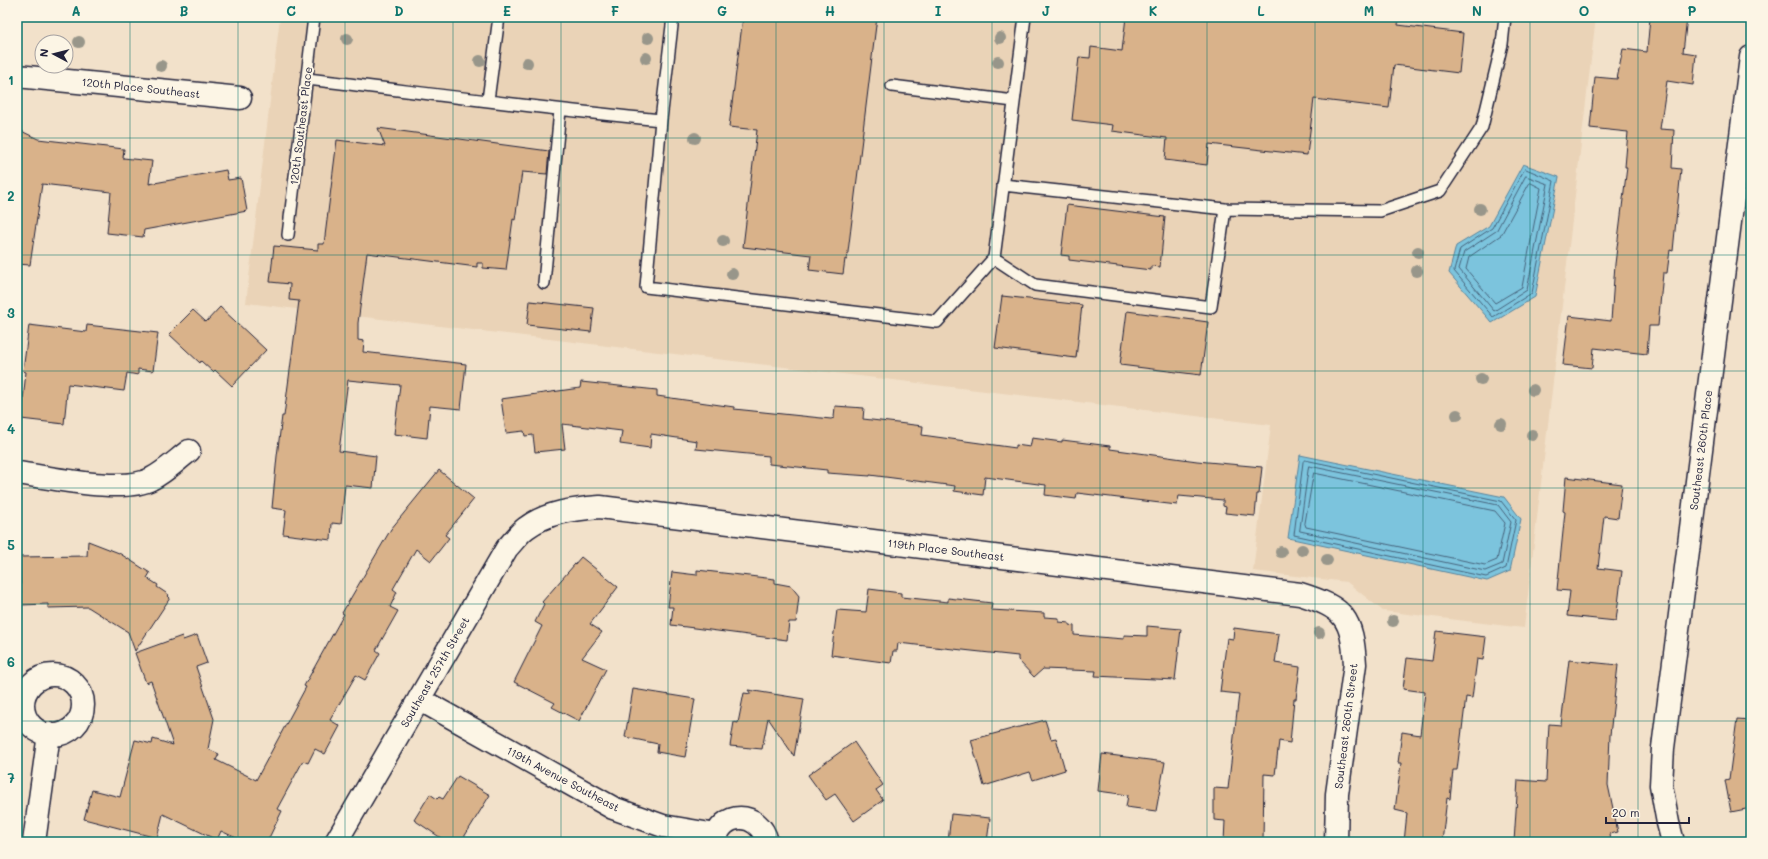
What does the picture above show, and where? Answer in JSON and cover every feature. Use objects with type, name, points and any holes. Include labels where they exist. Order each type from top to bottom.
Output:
[{"type":"street","name":"Southeast 260th Place","points":[[1673,842],[1661,785],[1663,748],[1744,177],[1751,57]]},
{"type":"street","name":"120th Place Southeast","points":[[17,76],[240,98]]},
{"type":"street","points":[[17,473],[117,486],[136,485],[152,479],[188,451]]},
{"type":"street","name":"119th Place Southeast","points":[[548,517],[573,509],[600,507],[1300,594],[1325,602],[1341,613]]},
{"type":"street","name":"Southeast 257th Street","points":[[336,842],[507,548],[526,528],[548,517]]},
{"type":"street","name":"Southeast 260th Street","points":[[1336,842],[1337,794],[1355,664],[1354,645],[1349,628],[1341,613]]},
{"type":"street","name":"119th Avenue Southeast","points":[[419,699],[613,808],[663,826],[715,838],[721,826],[730,820],[740,818],[750,819],[765,833],[767,842]]},
{"type":"street","points":[[34,842],[49,734]]},
{"type":"lane","name":"120th Southeast Place","points":[[288,235],[314,17]]},
{"type":"lane","points":[[488,100],[499,17]]},
{"type":"lane","points":[[673,17],[646,288],[937,322],[994,258],[1025,17]]},
{"type":"lane","points":[[1003,185],[1224,209],[1380,211],[1440,191],[1482,127],[1502,44],[1505,17]]},
{"type":"lane","points":[[307,79],[560,110],[662,120]]},
{"type":"lane","points":[[892,86],[1014,100]]},
{"type":"lane","points":[[544,282],[560,110]]},
{"type":"lane","points":[[994,258],[1035,285],[1211,307],[1224,209]]},
{"type":"shaded area","points":[[280,17],[1596,17],[1524,628],[1383,611],[1347,582],[1253,571],[1271,425],[246,303]]},
{"type":"water","points":[[1523,164],[1559,177],[1535,297],[1492,323],[1449,273],[1456,246],[1489,226]]},
{"type":"water","points":[[1300,455],[1504,497],[1521,519],[1510,571],[1487,581],[1288,538]]},
{"type":"building","points":[[743,17],[877,17],[847,260],[845,259],[843,274],[809,270],[811,255],[743,247],[757,130],[729,127]]},
{"type":"building","points":[[1126,17],[1399,17],[1398,25],[1463,33],[1459,73],[1394,65],[1389,108],[1314,99],[1307,155],[1209,144],[1207,165],[1165,160],[1167,138],[1112,131],[1113,125],[1072,120],[1079,57],[1090,58],[1091,47],[1122,51]]},
{"type":"building","points":[[1650,17],[1687,17],[1683,52],[1696,54],[1693,85],[1667,81],[1660,129],[1674,130],[1672,168],[1681,169],[1673,251],[1670,250],[1667,273],[1663,273],[1658,326],[1649,326],[1647,354],[1594,348],[1592,368],[1563,365],[1569,316],[1611,321],[1615,264],[1627,167],[1625,167],[1628,132],[1590,128],[1595,77],[1617,79],[1623,49],[1647,52]]},
{"type":"building","points":[[378,128],[549,151],[547,174],[522,172],[515,220],[513,219],[506,270],[483,268],[483,263],[477,263],[477,267],[367,253],[358,323],[358,340],[364,341],[363,352],[466,364],[461,409],[430,406],[427,438],[394,434],[400,385],[348,380],[339,451],[376,456],[373,488],[345,485],[341,524],[332,523],[331,540],[283,534],[286,510],[272,508],[282,416],[284,416],[299,301],[289,300],[290,284],[270,282],[274,246],[318,250],[318,244],[324,244],[337,140],[385,146]]},
{"type":"building","points":[[17,129],[38,139],[124,149],[123,158],[152,161],[149,184],[226,170],[228,180],[241,178],[247,211],[144,230],[143,237],[107,233],[111,192],[42,184],[30,265],[17,264]]},
{"type":"building","points":[[1067,205],[1165,217],[1160,267],[1151,266],[1151,270],[1069,260],[1069,256],[1061,255]]},
{"type":"building","points":[[1002,296],[1082,305],[1076,358],[995,348]]},
{"type":"building","points":[[530,301],[594,308],[591,332],[527,325]]},
{"type":"building","points":[[220,307],[266,350],[232,386],[215,370],[213,372],[201,361],[200,363],[169,334],[193,310],[206,322]]},
{"type":"building","points":[[1127,311],[1208,322],[1201,375],[1120,365]]},
{"type":"building","points":[[29,325],[86,332],[87,325],[158,333],[153,371],[138,369],[138,375],[127,373],[124,391],[68,384],[64,424],[21,419],[26,372],[23,371]]},
{"type":"building","points":[[581,382],[657,390],[657,396],[734,407],[734,409],[831,419],[834,418],[835,406],[864,408],[863,419],[923,426],[922,435],[1016,448],[1016,445],[1030,447],[1032,438],[1062,442],[1062,440],[1110,446],[1110,449],[1197,461],[1262,467],[1255,516],[1225,513],[1226,507],[1223,506],[1223,500],[1179,496],[1177,505],[1077,493],[1076,499],[1045,495],[1046,485],[985,477],[983,495],[954,491],[955,486],[870,475],[827,473],[827,470],[769,464],[769,456],[696,449],[697,441],[651,434],[650,448],[620,444],[622,431],[562,424],[565,449],[535,452],[533,435],[525,436],[524,431],[506,433],[501,399],[580,388]]},
{"type":"building","points":[[439,470],[474,499],[445,535],[449,538],[431,561],[416,549],[393,589],[397,592],[390,607],[398,611],[376,650],[380,653],[365,680],[356,675],[330,720],[340,726],[325,754],[315,749],[308,763],[303,761],[277,809],[282,811],[267,842],[245,842],[221,831],[217,840],[163,814],[157,838],[84,819],[92,790],[120,797],[135,740],[152,744],[153,739],[173,745],[151,681],[146,683],[135,653],[182,636],[183,640],[197,635],[207,663],[196,667],[214,719],[208,749],[219,754],[216,760],[256,780],[306,687],[304,686],[344,614],[342,613],[391,529]]},
{"type":"building","points":[[1566,477],[1622,484],[1618,518],[1604,516],[1598,568],[1622,571],[1616,621],[1567,616],[1570,591],[1557,590],[1565,512],[1563,511]]},
{"type":"building","points":[[88,541],[119,553],[150,573],[147,578],[169,595],[168,596],[170,598],[135,651],[128,632],[88,607],[48,608],[48,604],[21,605],[20,557],[87,556]]},
{"type":"building","points":[[581,557],[618,587],[590,624],[602,632],[582,658],[606,669],[579,721],[552,707],[555,703],[514,682],[542,626],[535,622],[544,604],[542,602]]},
{"type":"building","points":[[697,570],[775,579],[775,583],[791,586],[799,596],[796,622],[789,622],[787,640],[671,625],[673,607],[668,607],[672,572],[697,575]]},
{"type":"building","points":[[869,589],[901,593],[901,597],[948,602],[948,598],[992,603],[991,610],[1044,613],[1044,617],[1059,618],[1059,622],[1069,623],[1069,625],[1074,626],[1074,635],[1124,639],[1124,635],[1147,636],[1147,626],[1181,629],[1175,680],[1095,676],[1096,671],[1043,669],[1034,677],[1018,660],[1018,656],[898,643],[897,651],[893,651],[891,663],[831,655],[837,610],[866,612]]},
{"type":"building","points":[[1234,628],[1279,634],[1275,663],[1300,667],[1296,699],[1294,699],[1290,743],[1279,741],[1275,775],[1264,774],[1263,842],[1224,842],[1225,821],[1214,820],[1214,788],[1228,789],[1239,694],[1220,692],[1227,638],[1233,639]]},
{"type":"building","points":[[1436,631],[1486,637],[1483,660],[1477,659],[1472,698],[1466,697],[1457,770],[1453,770],[1450,799],[1447,798],[1442,842],[1404,842],[1407,813],[1395,810],[1401,763],[1398,763],[1402,732],[1420,735],[1425,692],[1403,689],[1407,658],[1432,661]]},
{"type":"building","points":[[1569,660],[1618,665],[1610,735],[1608,785],[1618,832],[1609,834],[1610,842],[1514,842],[1518,780],[1546,782],[1549,724],[1561,725]]},
{"type":"building","points":[[633,689],[695,699],[685,757],[657,752],[658,744],[625,737]]},
{"type":"building","points":[[748,690],[804,699],[794,756],[768,718],[762,749],[730,746],[734,722],[738,723],[744,693],[751,694]]},
{"type":"building","points":[[1737,719],[1751,720],[1751,808],[1731,812],[1725,780],[1729,779]]},
{"type":"building","points":[[1045,720],[1051,739],[1056,738],[1065,770],[1033,780],[1030,772],[984,786],[971,740]]},
{"type":"building","points":[[854,742],[883,785],[876,790],[883,800],[854,821],[835,794],[826,800],[808,775]]},
{"type":"building","points":[[1102,754],[1165,762],[1156,811],[1126,807],[1128,795],[1098,791]]},
{"type":"building","points":[[458,776],[490,795],[461,842],[447,842],[414,820],[430,794],[437,799],[439,797],[443,799]]},
{"type":"building","points":[[951,814],[990,818],[987,842],[948,842]]}]
